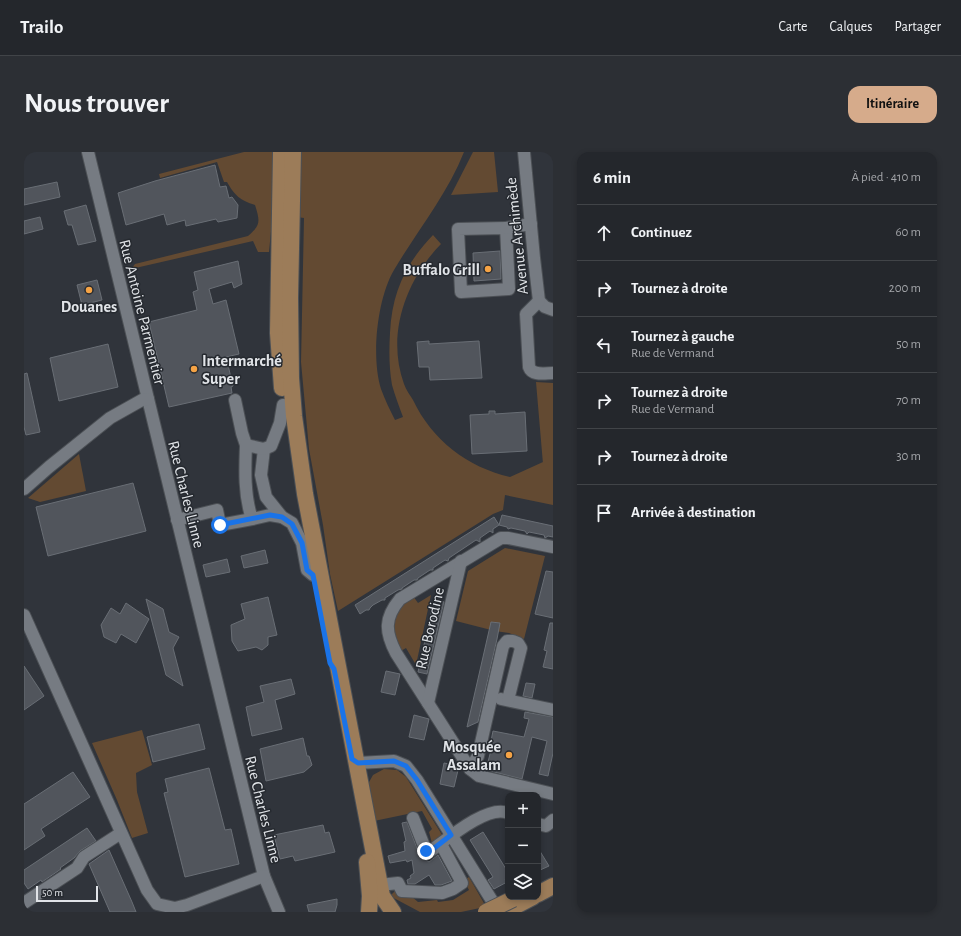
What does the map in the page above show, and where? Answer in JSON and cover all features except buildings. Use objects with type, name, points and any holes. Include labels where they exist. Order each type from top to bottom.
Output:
[{"type":"main road","points":[[281,152],[278,333],[283,405],[330,663],[354,764],[382,896],[393,912]]},
{"type":"main road","points":[[293,152],[290,298],[291,378],[294,416],[305,494],[354,764],[367,855],[370,896],[369,912]]},
{"type":"main road","points":[[541,884],[553,878]]},
{"type":"main road","points":[[541,892],[553,886]]},
{"type":"main road","points":[[486,912],[523,900]]},
{"type":"street","name":"Rue Antoine Parmentier","points":[[24,489],[110,418],[142,400],[148,399],[88,152]]},
{"type":"street","name":"Avenue Archimède","points":[[524,152],[539,301],[553,310]]},
{"type":"street","points":[[506,228],[509,289],[461,292],[458,229],[506,228],[531,224]]},
{"type":"street","points":[[539,301],[526,314],[529,367],[530,371],[534,373],[553,373]]},
{"type":"street","points":[[553,310],[553,316]]},
{"type":"street","name":"Rue Charles Linne","points":[[24,615],[147,890],[157,904],[175,908],[187,905],[264,876],[148,399]]},
{"type":"street","points":[[235,400],[246,445],[245,472],[247,505],[252,519]]},
{"type":"street","points":[[246,445],[264,449],[271,446],[280,423],[283,405]]},
{"type":"street","points":[[264,449],[261,475],[266,497],[282,517],[292,524],[302,543],[307,570],[313,575]]},
{"type":"street","points":[[177,520],[217,510],[220,525],[270,515],[282,517]]},
{"type":"street","points":[[553,547],[501,538],[400,599],[394,606],[388,621],[388,635],[390,642],[470,769],[479,776],[553,794]]},
{"type":"street","name":"Rue Borodine","points":[[428,703],[462,561]]},
{"type":"street","points":[[470,769],[478,756],[503,646],[507,641],[513,641],[518,643],[521,648],[508,700]]},
{"type":"street","points":[[491,696],[553,710]]},
{"type":"street","points":[[354,764],[394,761],[406,766],[417,780],[499,912]]},
{"type":"street","points":[[413,818],[428,853],[456,831],[490,813],[505,812]]},
{"type":"street","points":[[541,825],[546,826],[553,820]]},
{"type":"street","points":[[24,903],[77,868],[84,857],[121,833]]},
{"type":"street","points":[[380,885],[398,883],[402,891],[442,893],[453,889],[462,883],[441,844]]},
{"type":"street","points":[[264,876],[279,912]]},
{"type":"shaded area","points":[[244,152],[274,152],[272,221],[269,252],[258,252],[253,241],[131,269],[135,264],[248,236],[255,229],[258,222],[258,215],[255,205],[238,197],[227,182],[224,182],[217,162],[160,178],[159,174]]},
{"type":"shaded area","points":[[298,152],[464,152],[449,183],[394,270],[383,296],[377,328],[376,361],[381,389],[395,420],[403,417],[392,385],[390,372],[389,353],[391,318],[397,292],[408,268],[423,246],[433,235],[441,244],[418,274],[409,291],[399,327],[397,346],[399,365],[405,386],[430,428],[452,450],[465,459],[494,472],[510,477],[543,462],[536,382],[553,383],[553,505],[505,495],[503,510],[493,514],[338,611],[330,574],[323,525],[309,449],[301,362],[304,218],[297,217]]},
{"type":"shaded area","points":[[473,152],[494,152],[498,192],[451,195]]},
{"type":"shaded area","points":[[79,454],[86,491],[40,502],[28,498]]},
{"type":"shaded area","points":[[505,548],[545,556],[524,639],[509,633],[456,621],[468,571]]},
{"type":"shaded area","points":[[431,595],[416,665],[406,648],[399,652],[392,630],[394,615],[406,601],[413,596],[418,603]]},
{"type":"shaded area","points":[[142,730],[152,765],[136,773],[137,792],[148,833],[132,838],[92,743]]},
{"type":"shaded area","points":[[384,769],[397,770],[406,777],[444,838],[432,843],[429,832],[432,829],[422,811],[374,821],[368,784],[373,775]]},
{"type":"shaded area","points":[[469,877],[485,905],[480,908],[461,912],[420,912],[390,896],[395,891],[411,896],[418,902],[453,900],[469,890],[464,880]]},
{"type":"place","name":"Buffalo Grill","points":[[488,269]]},
{"type":"place","name":"Douanes","points":[[89,290]]},
{"type":"place","name":"Intermarché Super","points":[[194,369]]},
{"type":"place","name":"Mosquée Assalam","points":[[509,755]]},
{"type":"route","points":[[220,525],[270,515],[282,517],[292,524],[302,543],[307,570],[313,575],[330,663],[334,669],[352,759],[358,763],[394,761],[406,766],[417,780],[451,835],[428,853],[426,851]]}]
